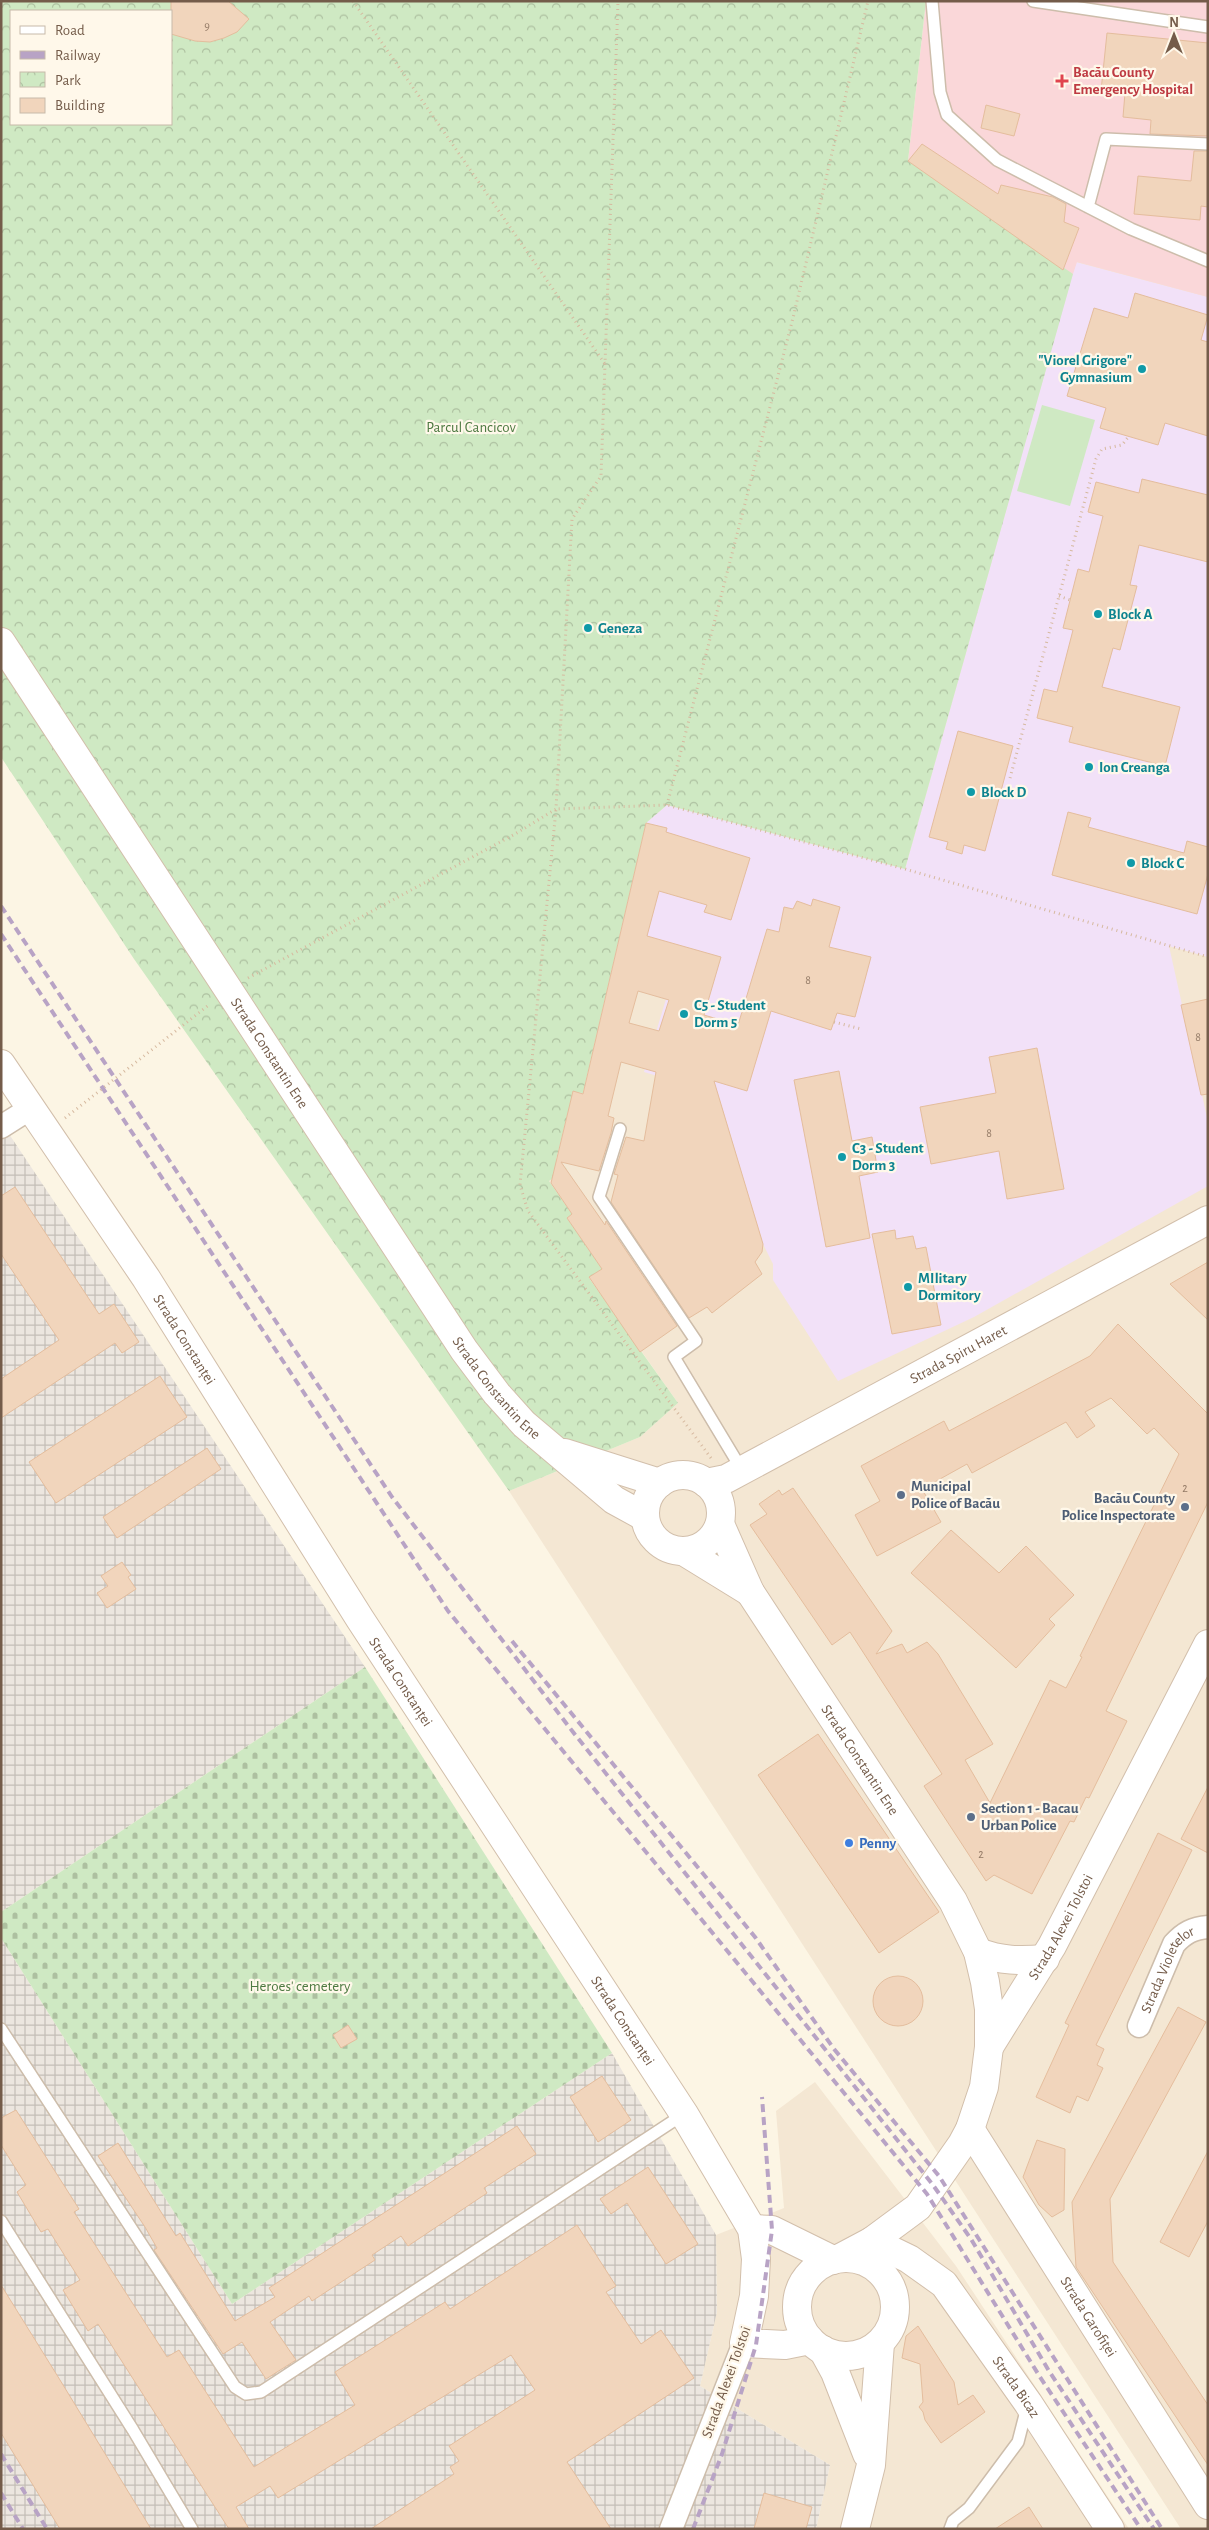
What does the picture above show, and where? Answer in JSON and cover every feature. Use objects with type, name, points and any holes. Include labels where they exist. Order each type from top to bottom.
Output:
[{"type":"street","name":"Strada Constantin Ene","points":[[1,642],[464,1350],[497,1394],[524,1424],[614,1500],[645,1518]]},
{"type":"street","name":"Strada Constanței","points":[[1,1064],[146,1278],[360,1620],[684,2114],[752,2229]]},
{"type":"street","points":[[1,1128],[38,1119]]},
{"type":"street","name":"Strada Spiru Haret","points":[[725,1477],[1208,1220]]},
{"type":"street","name":"Strada Constantin Ene","points":[[557,1450],[660,1483]]},
{"type":"street","points":[[684,1475],[696,1478],[725,1477],[717,1494],[721,1509],[720,1524],[712,1538],[700,1548],[685,1552],[669,1549],[655,1539],[645,1518],[646,1505],[652,1492],[660,1483],[684,1475]]},
{"type":"street","name":"Strada Constantin Ene","points":[[720,1524],[750,1592],[953,1901],[978,1952],[989,2009],[989,2047]]},
{"type":"street","name":"Strada Constantin Ene","points":[[685,1552],[750,1592]]},
{"type":"street","name":"Strada Alexei Tolstoi","points":[[870,2465],[857,2424],[836,2372],[817,2345],[802,2329],[797,2301],[801,2287],[809,2275],[819,2266],[872,2241],[918,2207],[970,2129],[984,2087],[989,2047],[1045,1959],[1208,1644]]},
{"type":"street","name":"Strada Violetelor","points":[[1139,2026],[1174,1944],[1182,1935],[1194,1929],[1208,1927]]},
{"type":"street","points":[[978,1952],[996,1959],[1021,1961],[1045,1959]]},
{"type":"street","name":"Strada Garofiței","points":[[970,2129],[1208,2505]]},
{"type":"street","name":"Strada Alexei Tolstoi","points":[[855,2529],[870,2465],[880,2343],[892,2327],[909,2258],[918,2207]]},
{"type":"street","points":[[752,2229],[772,2230],[836,2259],[861,2260],[880,2270],[889,2281],[894,2294],[896,2308]]},
{"type":"street","name":"Strada Alexei Tolstoi","points":[[670,2529],[744,2343],[754,2296],[756,2258],[752,2229]]},
{"type":"street","name":"Strada Bicaz","points":[[872,2241],[909,2258],[944,2284],[1028,2403],[1110,2529]]},
{"type":"street","points":[[744,2343],[817,2345],[838,2355],[853,2356],[867,2352],[880,2343]]},
{"type":"lane","points":[[932,1],[940,92],[947,115],[997,160],[1131,229],[1208,260]]},
{"type":"lane","points":[[1033,1],[1208,27]]},
{"type":"lane","points":[[1088,207],[1106,139],[1208,144]]},
{"type":"lane","points":[[620,1129],[599,1197],[696,1341],[674,1357],[725,1477]]},
{"type":"lane","points":[[1,2029],[235,2387],[246,2394],[261,2392],[684,2114]]},
{"type":"lane","points":[[1,2221],[133,2430],[192,2529]]},
{"type":"lane","points":[[950,2529],[953,2521],[970,2508],[1018,2442],[1028,2403]]},
{"type":"path","points":[[353,1],[605,365]]},
{"type":"path","points":[[618,1],[601,476],[572,519],[556,809],[520,1185],[528,1211],[725,1477]]},
{"type":"path","points":[[667,805],[793,318],[868,1]]},
{"type":"path","points":[[1010,778],[1096,459],[1102,449],[1122,445],[1128,441],[1129,436]]},
{"type":"path","points":[[1059,596],[1070,600]]},
{"type":"path","points":[[38,1119],[58,1123],[229,989],[556,809],[667,805],[914,872],[1208,957]]},
{"type":"path","points":[[834,1022],[861,1029]]},
{"type":"shaded area","points":[[926,1],[1208,1],[1208,2529],[1181,2529],[509,1491],[640,1437],[678,1403],[589,1277],[601,1269],[567,1218],[572,1214],[549,1181],[566,1169],[556,1160],[573,1091],[583,1093],[646,823],[667,805],[905,869],[1072,274],[1067,273]]},
{"type":"shaded area","name":"Bacău County Emergency Hospital","points":[[926,1],[1208,1],[1208,297],[1077,262],[1073,274],[1067,273],[908,161]]},
{"type":"shaded area","points":[[1076,262],[1208,297],[1208,957],[1169,946],[1208,1122],[1208,1186],[974,1317],[838,1381],[773,1280],[773,1264],[763,1244],[718,1094],[644,1072],[666,999],[608,982],[646,823],[667,805],[905,869]]},
{"type":"shaded area","points":[[1,1122],[365,1667],[1,1912]]},
{"type":"shaded area","points":[[1,1938],[232,2304],[612,2053],[716,2235],[717,2312],[700,2386],[830,2465],[816,2529],[1,2529]]},
{"type":"shaded area","points":[[815,2082],[956,2266],[1129,2529],[816,2529],[830,2465],[700,2386],[717,2312],[716,2235],[784,2208],[776,2111]]},
{"type":"green space","name":"Parcul Cancicov","points":[[1,1],[926,1],[908,161],[1073,274],[905,869],[667,805],[646,823],[583,1093],[573,1092],[556,1160],[567,1169],[549,1181],[572,1214],[567,1218],[602,1269],[589,1278],[678,1403],[640,1437],[509,1491],[134,959],[1,757]]},
{"type":"green space","points":[[1042,405],[1095,420],[1070,506],[1017,491]]},
{"type":"green space","name":"Heroes' cemetery","points":[[365,1667],[612,2053],[232,2304],[1,1938],[1,1912]]},
{"type":"building","points":[[171,1],[228,1],[249,19],[237,32],[224,38],[210,42],[195,41],[172,34]]},
{"type":"building","points":[[1107,33],[1208,43],[1208,136],[1150,134],[1151,120],[1123,117],[1125,93],[1101,91]]},
{"type":"building","points":[[986,105],[1020,114],[1014,136],[981,128]]},
{"type":"building","points":[[922,144],[998,194],[1001,185],[1053,197],[1066,204],[1064,222],[1079,228],[1063,270],[908,161]]},
{"type":"building","points":[[1194,151],[1208,151],[1208,207],[1201,206],[1200,220],[1134,214],[1138,176],[1191,181]]},
{"type":"building","name":"\"Viorel Grigore\" Gymnasium","points":[[1135,293],[1208,315],[1201,340],[1208,342],[1208,436],[1165,423],[1158,445],[1100,428],[1106,408],[1067,396],[1094,308],[1128,318]]},
{"type":"building","name":"Block A","points":[[1142,479],[1208,495],[1208,562],[1139,545],[1130,585],[1137,586],[1120,650],[1113,648],[1102,687],[1180,707],[1165,766],[1069,742],[1073,727],[1037,718],[1044,689],[1057,692],[1073,630],[1063,628],[1078,569],[1089,572],[1103,516],[1088,512],[1096,482],[1139,493]]},
{"type":"building","name":"Block D","points":[[958,731],[1013,746],[985,851],[964,845],[962,854],[946,849],[948,842],[929,837]]},
{"type":"building","name":"Block C","points":[[1068,812],[1091,818],[1088,827],[1184,853],[1187,841],[1208,847],[1208,874],[1197,914],[1052,875]]},
{"type":"building","points":[[646,823],[667,828],[666,832],[750,858],[731,920],[704,912],[707,905],[659,891],[647,936],[721,957],[704,1015],[738,1025],[767,929],[779,932],[784,907],[793,909],[797,901],[811,906],[813,899],[840,907],[829,947],[871,957],[855,1017],[837,1013],[831,1030],[771,1011],[747,1091],[714,1081],[763,1244],[762,1252],[755,1262],[762,1274],[712,1313],[707,1307],[689,1318],[611,1202],[618,1175],[614,1174],[626,1137],[644,1141],[656,1072],[621,1062],[608,1116],[614,1118],[611,1133],[599,1171],[561,1162],[605,1225],[606,1221],[677,1326],[640,1352],[589,1277],[602,1269],[567,1218],[572,1214],[551,1183],[573,1091],[583,1094]],"holes":[[[638,991],[669,1000],[659,1031],[629,1023]]]},
{"type":"building","points":[[1208,999],[1208,1094],[1201,1095],[1181,1005]]},
{"type":"building","points":[[1037,1048],[1064,1189],[1007,1199],[999,1151],[931,1164],[920,1107],[996,1093],[989,1057]]},
{"type":"building","name":"C3 - Student Dorm 3","points":[[839,1071],[852,1141],[872,1137],[878,1172],[859,1176],[870,1238],[826,1247],[794,1080]]},
{"type":"building","points":[[15,1187],[99,1314],[114,1304],[139,1342],[122,1353],[115,1343],[1,1418],[1,1379],[59,1340],[1,1254],[1,1196]]},
{"type":"building","name":"MIlitary Dormitory","points":[[895,1230],[896,1239],[913,1236],[916,1249],[926,1247],[941,1325],[892,1334],[872,1234]]},
{"type":"building","points":[[1208,1262],[1208,1320],[1170,1284]]},
{"type":"building","points":[[1118,1324],[1208,1414],[1208,1502],[1106,1711],[1127,1721],[1089,1798],[1086,1797],[1074,1822],[1070,1821],[1032,1894],[994,1875],[986,1881],[924,1786],[942,1774],[850,1632],[832,1645],[750,1525],[767,1514],[759,1504],[779,1490],[782,1495],[793,1488],[892,1631],[876,1654],[902,1644],[907,1653],[927,1642],[938,1654],[993,1744],[965,1760],[990,1803],[1050,1680],[1066,1688],[1179,1454],[1154,1428],[1147,1434],[1111,1398],[1085,1412],[1095,1426],[1077,1438],[1066,1422],[972,1473],[967,1464],[922,1489],[941,1522],[877,1556],[855,1515],[880,1501],[861,1466],[944,1421],[949,1431],[1090,1356]]},
{"type":"building","points":[[160,1376],[187,1417],[56,1503],[29,1462]]},
{"type":"building","points":[[207,1448],[221,1469],[117,1538],[103,1517]]},
{"type":"building","points":[[951,1530],[999,1573],[1026,1546],[1074,1595],[1049,1619],[1055,1625],[1016,1668],[911,1573]]},
{"type":"building","points":[[122,1562],[131,1575],[128,1577],[136,1589],[107,1608],[97,1593],[108,1586],[101,1576]]},
{"type":"building","name":"Penny","points":[[818,1734],[939,1912],[879,1953],[758,1775]]},
{"type":"building","points":[[1208,1787],[1208,1853],[1181,1839]]},
{"type":"building","points":[[1158,1833],[1192,1850],[1096,2045],[1104,2049],[1097,2065],[1103,2068],[1088,2101],[1077,2096],[1070,2113],[1036,2097],[1069,2025],[1065,2023]]},
{"type":"building","points":[[898,1976],[908,1978],[916,1983],[921,1991],[923,2001],[921,2011],[916,2019],[908,2024],[898,2026],[888,2024],[880,2019],[875,2011],[873,2001],[875,1991],[880,1983],[888,1978]]},
{"type":"building","points":[[1178,2007],[1206,2022],[1110,2199],[1113,2262],[1208,2405],[1208,2465],[1076,2267],[1072,2202]]},
{"type":"building","points":[[348,2025],[357,2039],[341,2048],[333,2035]]},
{"type":"building","points":[[602,2076],[631,2120],[598,2142],[570,2097]]},
{"type":"building","points":[[16,2110],[79,2209],[74,2212],[167,2357],[179,2350],[254,2467],[355,2405],[335,2372],[445,2302],[450,2309],[577,2225],[616,2286],[606,2292],[641,2344],[661,2330],[694,2378],[567,2462],[611,2529],[371,2529],[454,2474],[450,2467],[459,2461],[449,2446],[535,2390],[511,2355],[278,2498],[270,2486],[236,2507],[249,2529],[229,2529],[98,2324],[88,2331],[63,2290],[80,2280],[48,2229],[41,2232],[17,2192],[26,2185],[1,2145],[1,2118]]},
{"type":"building","points":[[517,2126],[536,2154],[484,2188],[487,2193],[408,2246],[401,2236],[372,2255],[375,2260],[312,2301],[309,2296],[270,2322],[296,2360],[266,2379],[242,2342],[223,2354],[154,2250],[157,2248],[145,2227],[98,2156],[118,2143],[176,2236],[180,2233],[235,2321],[275,2297],[269,2288]]},
{"type":"building","points":[[1037,2140],[1065,2149],[1064,2210],[1052,2217],[1039,2205],[1023,2177]]},
{"type":"building","points":[[1208,2151],[1208,2221],[1189,2257],[1160,2242]]},
{"type":"building","points":[[648,2167],[698,2244],[666,2264],[627,2203],[611,2214],[600,2199]]},
{"type":"building","points":[[1,2285],[151,2529],[60,2529],[1,2433]]},
{"type":"building","points":[[918,2326],[954,2382],[958,2405],[973,2395],[985,2412],[941,2443],[925,2420],[923,2412],[919,2407],[923,2402],[920,2364],[902,2358],[906,2336]]},
{"type":"building","points":[[764,2493],[812,2507],[806,2529],[754,2529]]},
{"type":"building","points":[[1029,2507],[1043,2529],[995,2529]]},
{"type":"railway","points":[[1,906],[392,1497],[573,1732],[933,2185],[971,2239],[1049,2371],[1154,2529]]},
{"type":"railway","points":[[1,934],[448,1611],[927,2194],[1040,2377],[1141,2529]]},
{"type":"railway","points":[[512,1641],[755,1937],[834,2049],[939,2176],[1162,2529]]},
{"type":"railway","points":[[693,2529],[722,2454],[756,2345],[772,2230],[762,2097]]},
{"type":"railway","points":[[1,2454],[47,2529]]},
{"type":"railway","points":[[1,2493],[23,2529]]},
{"type":"place","name":"Bacău County Emergency Hospital","points":[[1062,81]]},
{"type":"place","name":"\"Viorel Grigore\" Gymnasium","points":[[1142,369]]},
{"type":"place","name":"Block A","points":[[1098,614]]},
{"type":"place","name":"Geneza","points":[[588,628]]},
{"type":"place","name":"Ion Creanga","points":[[1089,767]]},
{"type":"place","name":"Block D","points":[[971,792]]},
{"type":"place","name":"Block C","points":[[1131,863]]},
{"type":"place","name":"C5 - Student Dorm 5","points":[[684,1014]]},
{"type":"place","name":"C3 - Student Dorm 3","points":[[842,1157]]},
{"type":"place","name":"MIlitary Dormitory","points":[[908,1287]]},
{"type":"place","name":"Municipal Police of Bacău","points":[[901,1495]]},
{"type":"place","name":"Bacău County Police Inspectorate","points":[[1185,1507]]},
{"type":"place","name":"Section 1 - Bacau Urban Police","points":[[971,1817]]},
{"type":"place","name":"Penny","points":[[849,1843]]}]
